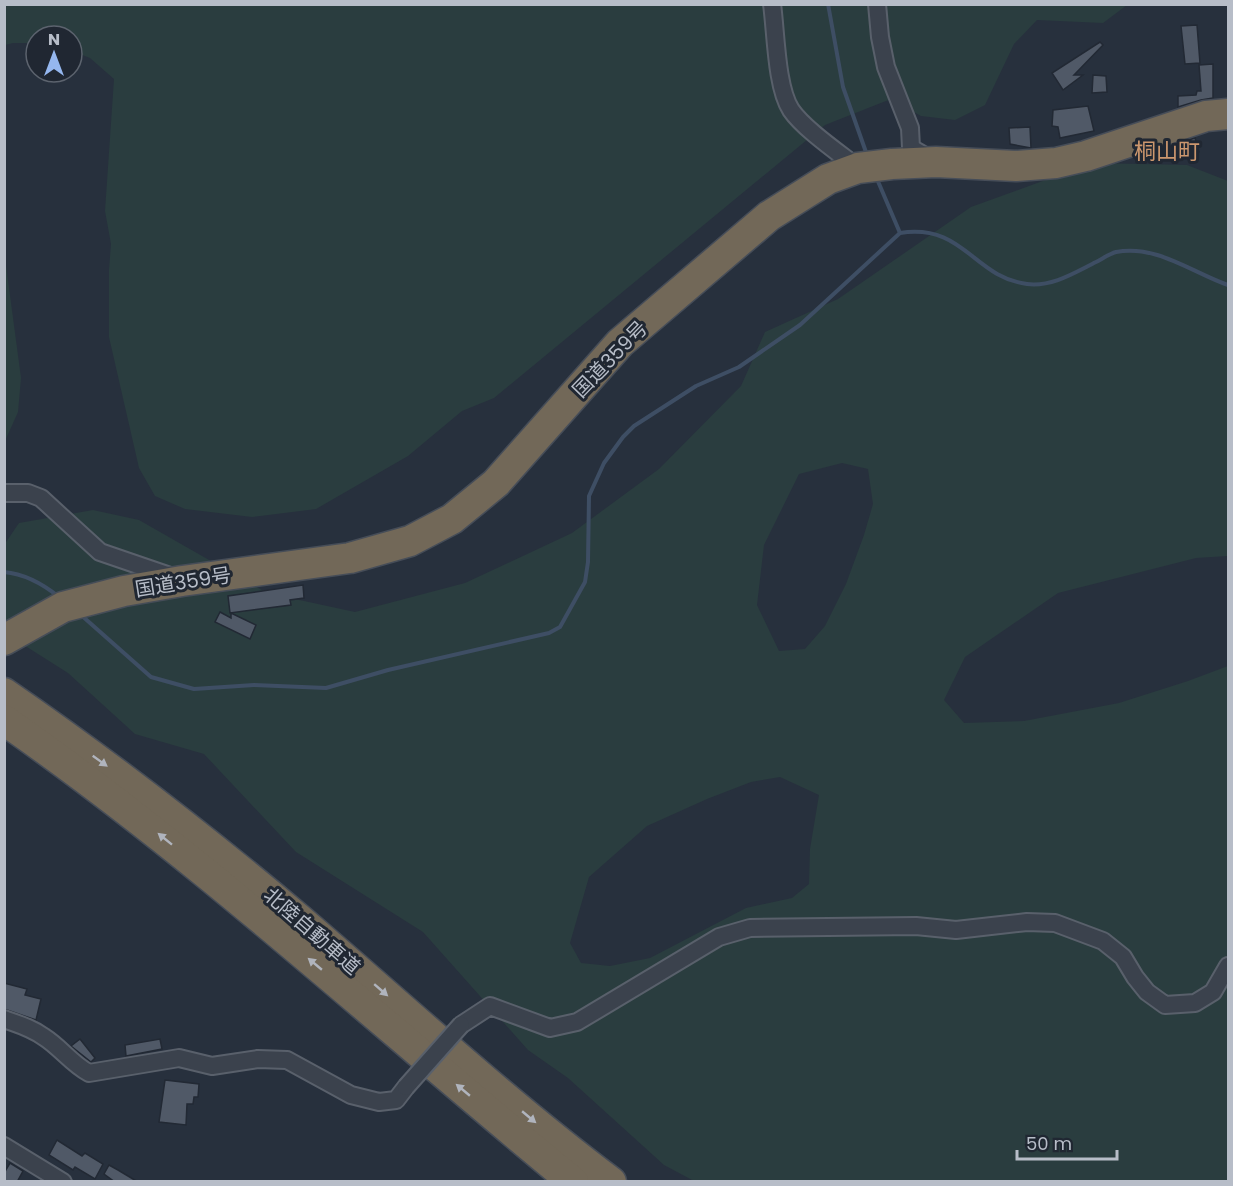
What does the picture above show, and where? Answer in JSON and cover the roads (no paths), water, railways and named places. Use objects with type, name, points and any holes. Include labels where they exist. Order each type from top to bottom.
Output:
[{"type":"highway","name":"国道359号","points":[[4,640],[63,607],[124,591],[182,580],[350,558],[410,541],[452,519],[496,483],[620,343],[769,216],[828,179],[858,168],[936,162],[1016,166],[1056,163],[1086,156],[1206,116],[1228,114]]},
{"type":"highway","name":"北陸自動車道","points":[[4,693],[102,790],[226,889],[573,1182]]},
{"type":"highway","name":"北陸自動車道","points":[[4,720],[46,735],[179,820],[530,1118],[611,1182]]},
{"type":"street","points":[[772,4],[779,73],[790,109],[802,123],[858,168]]},
{"type":"street","points":[[877,4],[886,67],[910,128],[911,148],[936,162]]},
{"type":"street","points":[[4,493],[28,493],[41,498],[100,552],[182,580]]},
{"type":"street","points":[[4,1019],[45,1037],[80,1068],[89,1073],[178,1058],[212,1066],[258,1059],[287,1060],[351,1095],[379,1102],[396,1100],[461,1025],[490,1006],[550,1028],[577,1022],[719,937],[750,928],[916,926],[956,930],[1028,922],[1055,923],[1103,941],[1123,957],[1147,992],[1165,1005],[1196,1003],[1214,992],[1228,966]]},
{"type":"street","points":[[4,1146],[63,1182]]},
{"type":"waterway","points":[[828,4],[843,87],[867,155]]},
{"type":"waterway","points":[[877,179],[900,233]]},
{"type":"waterway","points":[[81,615],[151,677],[194,689],[254,685],[326,688],[388,670],[549,633],[560,627],[585,582],[588,562],[589,496],[604,463],[623,437],[634,426],[696,386],[739,367],[800,325],[900,233],[922,232],[939,236],[954,243],[993,272],[1027,284],[1054,281],[1071,275],[1113,253],[1131,251],[1160,256],[1228,285]]},
{"type":"waterway","points":[[4,572],[34,580],[59,597]]},
{"type":"district","name":"桐山町","points":[[1167,151]]}]
